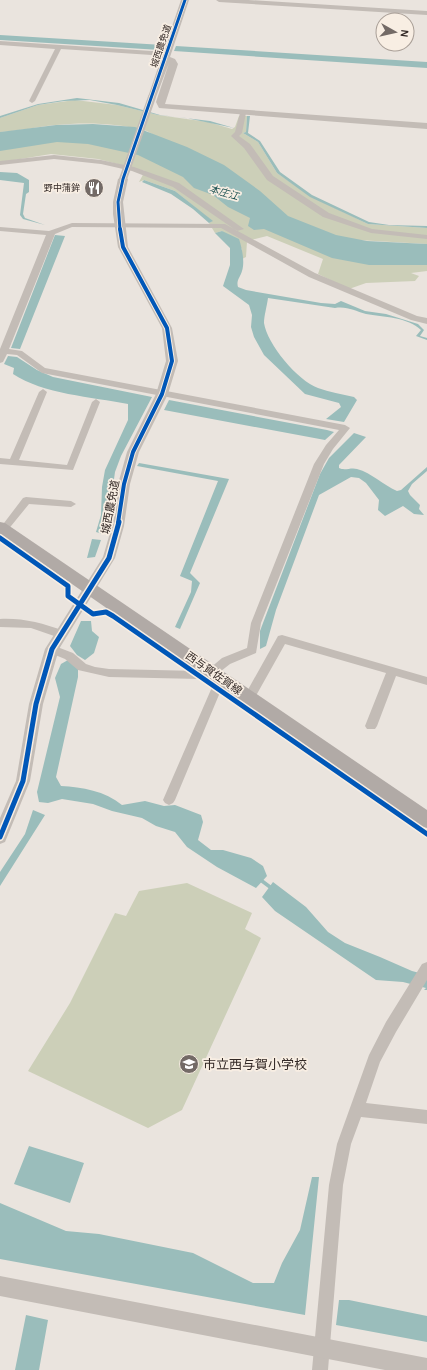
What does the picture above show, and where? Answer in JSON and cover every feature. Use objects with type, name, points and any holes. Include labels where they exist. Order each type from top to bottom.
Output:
[{"type":"main road","name":"西与賀佐賀線","points":[[2,528],[427,820]]},
{"type":"street","name":"城西農免道","points":[[0,837],[23,781],[36,704],[52,649],[60,634],[110,558],[118,526],[124,484],[132,452],[162,394],[168,379],[172,361],[171,346],[167,328],[123,247],[118,202],[123,179],[185,0]]},
{"type":"street","points":[[219,0],[427,13]]},
{"type":"street","points":[[0,43],[166,56],[174,64],[160,102],[162,106],[427,126]]},
{"type":"street","points":[[32,101],[59,47]]},
{"type":"street","points":[[243,113],[238,133],[235,136],[247,146],[270,178],[326,215],[348,224],[386,234],[427,237]]},
{"type":"street","points":[[0,163],[45,158],[71,158],[100,162],[146,173],[176,185],[269,248],[276,255]]},
{"type":"street","points":[[2,356],[51,233],[54,230],[72,225],[120,227],[222,226],[312,275],[414,318],[427,321]]},
{"type":"street","points":[[0,229],[51,233]]},
{"type":"street","points":[[2,356],[19,353],[42,370],[345,428],[329,447],[319,464],[256,623],[252,650],[226,661],[216,675],[169,800]]},
{"type":"street","points":[[13,462],[43,392]]},
{"type":"street","points":[[0,461],[70,468],[96,402]]},
{"type":"street","points":[[2,528],[26,500],[71,504]]},
{"type":"street","points":[[0,623],[24,622],[37,624],[60,634]]},
{"type":"street","points":[[249,698],[282,640],[427,681]]},
{"type":"street","points":[[52,649],[69,656],[82,667],[102,672],[216,675]]},
{"type":"street","points":[[370,726],[392,671]]},
{"type":"street","points":[[320,1370],[336,1185],[344,1144],[374,1060],[391,1027],[425,970]]},
{"type":"street","points":[[356,1109],[427,1117]]},
{"type":"street","points":[[0,1286],[427,1368]]},
{"type":"green space","points":[[75,100],[117,105],[158,115],[208,122],[232,129],[235,127],[239,116],[247,116],[246,132],[243,133],[258,142],[277,173],[310,196],[368,224],[427,228],[427,244],[323,238],[147,131],[136,128],[102,124],[78,124],[55,125],[0,132],[0,118],[38,105]]},
{"type":"green space","points":[[117,138],[220,193],[268,227],[427,256],[427,271],[411,273],[419,276],[415,281],[366,283],[349,289],[318,274],[323,259],[267,236],[247,241],[246,257],[242,259],[242,249],[222,231],[215,233],[209,223],[212,221],[175,191],[144,180],[139,182],[145,171],[98,159],[51,154],[2,162],[0,165],[0,145]]},
{"type":"green space","points":[[187,883],[252,913],[245,929],[261,938],[182,1110],[148,1128],[28,1071],[70,1003],[115,913],[126,916],[139,891]]},
{"type":"water","points":[[0,35],[163,45],[160,50],[0,40]]},
{"type":"water","points":[[176,46],[427,62],[427,68],[174,51]]},
{"type":"water","points":[[77,98],[119,103],[160,115],[177,117],[158,115],[90,100],[64,101],[38,105],[0,118],[0,116],[38,104]]},
{"type":"water","points":[[247,116],[250,116],[248,133],[260,141],[280,172],[312,195],[369,222],[389,225],[427,226],[427,228],[368,224],[310,197],[277,173],[258,142],[243,133],[246,132]]},
{"type":"water","points":[[187,118],[210,121],[234,128]]},
{"type":"water","name":"本庄江","points":[[93,124],[135,127],[187,147],[224,165],[260,191],[288,216],[336,235],[367,241],[427,244],[427,265],[369,265],[332,258],[264,229],[254,230],[248,226],[250,218],[228,207],[213,195],[194,188],[183,177],[138,155],[88,144],[57,142],[0,151],[0,132],[56,125]]},
{"type":"water","points":[[0,172],[17,173],[29,180],[29,192],[26,194],[23,214],[25,218],[45,225],[23,219],[20,215],[24,183],[0,180]]},
{"type":"water","points":[[144,180],[175,191],[213,221],[209,223],[193,209],[171,194],[142,182]]},
{"type":"water","points":[[222,231],[239,239],[243,255],[243,263],[238,281],[238,287],[246,290],[321,303],[335,304],[341,301],[365,311],[386,314],[418,324],[424,330],[420,336],[427,338],[427,340],[416,336],[421,330],[416,326],[402,320],[366,314],[347,308],[335,308],[268,298],[264,317],[266,332],[277,351],[285,361],[293,370],[310,384],[318,388],[354,397],[357,400],[344,422],[326,419],[341,407],[339,403],[305,394],[264,355],[254,337],[251,327],[252,315],[249,305],[223,286],[230,265],[230,248],[215,233]]},
{"type":"water","points":[[55,235],[65,236],[20,349],[11,348]]},
{"type":"water","points":[[8,356],[17,357],[37,370],[53,377],[152,397],[121,456],[115,472],[109,515],[103,534],[96,532],[101,515],[102,487],[105,470],[128,420],[128,404],[68,394],[25,381],[13,374],[14,368],[4,364]]},
{"type":"water","points":[[169,400],[334,432],[325,440],[164,410]]},
{"type":"water","points":[[354,433],[366,437],[339,465],[339,468],[362,471],[397,491],[401,490],[427,467],[427,471],[412,484],[408,491],[420,505],[419,509],[424,515],[414,514],[403,506],[385,516],[378,510],[379,500],[366,483],[359,478],[351,477],[319,495],[276,610],[266,646],[260,649],[260,631],[320,474],[329,458]]},
{"type":"water","points":[[139,463],[229,479],[190,573],[200,583],[180,629],[175,627],[191,592],[192,581],[180,576],[218,481],[137,466]]},
{"type":"water","points":[[92,539],[101,540],[95,557],[87,558]]},
{"type":"water","points":[[81,621],[91,621],[92,631],[99,637],[94,653],[85,660],[77,655],[70,646]]},
{"type":"water","points":[[68,660],[78,668],[78,677],[56,777],[61,786],[77,787],[101,793],[122,805],[145,801],[164,806],[175,805],[201,815],[203,822],[198,840],[211,850],[223,850],[251,858],[263,866],[267,876],[256,888],[217,867],[187,847],[175,832],[156,826],[142,818],[112,811],[93,804],[62,799],[48,803],[39,802],[37,792],[60,697],[55,678],[61,664]]},
{"type":"water","points":[[33,810],[45,815],[0,886],[0,872],[25,834]]},
{"type":"water","points":[[273,882],[306,907],[328,932],[345,943],[412,971],[427,975],[427,990],[424,990],[426,988],[403,982],[376,980],[275,911],[262,897]]},
{"type":"water","points":[[29,1146],[84,1163],[70,1203],[14,1184]]},
{"type":"water","points":[[312,1177],[319,1177],[305,1315],[0,1259],[0,1203],[66,1231],[99,1234],[193,1253],[253,1283],[274,1283],[282,1263],[300,1230]]},
{"type":"water","points":[[339,1300],[349,1300],[427,1316],[427,1342],[336,1325]]},
{"type":"water","points":[[26,1315],[48,1320],[39,1370],[15,1370]]},
{"type":"waterway","points":[[262,881],[270,887]]},
{"type":"cycle path","points":[[0,837],[23,781],[36,704],[52,649],[109,558],[118,526],[124,484],[133,452],[162,394],[168,379],[172,361],[171,346],[167,328],[123,247],[118,214],[118,202],[123,179],[185,0]]},
{"type":"cycle path","points":[[0,538],[68,586],[68,596],[93,614],[106,612],[113,616],[427,834]]},
{"type":"place","name":"野中蒲鉾","points":[[94,188]]},
{"type":"place","name":"市立西与賀小学校","points":[[189,1064]]}]
